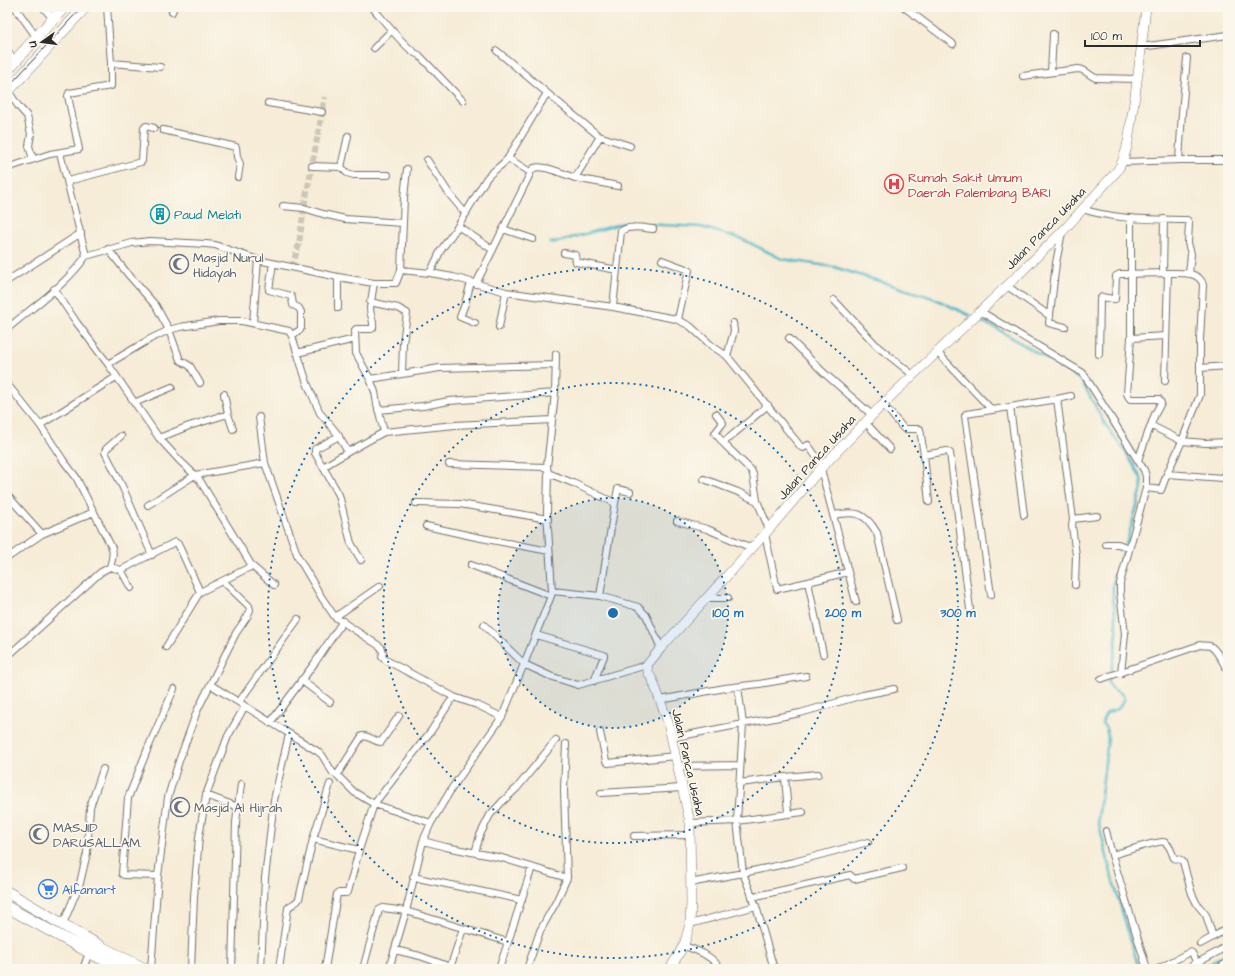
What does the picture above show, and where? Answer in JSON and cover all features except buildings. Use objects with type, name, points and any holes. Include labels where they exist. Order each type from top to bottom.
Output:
[{"type":"highway","points":[[7,70],[64,7]]},
{"type":"highway","points":[[7,91],[80,9]]},
{"type":"highway","points":[[7,892],[63,924],[92,947],[125,969]]},
{"type":"highway","points":[[7,907],[92,947],[145,969]]},
{"type":"street","points":[[15,7],[36,38]]},
{"type":"street","points":[[43,7],[53,19]]},
{"type":"street","points":[[7,168],[50,154],[78,150],[79,148],[68,94],[111,86],[107,7]]},
{"type":"street","points":[[372,7],[415,54],[419,55],[463,101]]},
{"type":"street","points":[[904,7],[953,44]]},
{"type":"street","name":"Jalan Panca Usaha","points":[[670,969],[684,946],[690,924],[690,823],[668,722],[648,672],[647,665],[822,468],[865,422],[1007,286],[1063,230],[1117,171],[1123,162],[1127,150],[1138,79],[1146,7]]},
{"type":"street","points":[[374,48],[392,30]]},
{"type":"street","points":[[1051,72],[1053,34]]},
{"type":"street","points":[[1142,47],[1228,35]]},
{"type":"street","points":[[7,50],[16,61]]},
{"type":"street","points":[[498,51],[599,136],[630,146]]},
{"type":"street","points":[[1179,160],[1187,58]]},
{"type":"street","points":[[111,63],[160,67]]},
{"type":"street","points":[[1023,76],[1082,69],[1092,77],[1096,78],[1138,79]]},
{"type":"street","points":[[7,91],[27,116],[31,134],[29,146],[33,159]]},
{"type":"street","points":[[430,273],[441,250],[466,214],[490,175],[508,158],[547,93]]},
{"type":"street","points":[[268,103],[322,112]]},
{"type":"street","points":[[68,181],[141,162],[144,128],[146,126],[154,128]]},
{"type":"street","points":[[163,130],[236,147],[240,164],[238,177]]},
{"type":"street","points":[[341,168],[348,136]]},
{"type":"street","points":[[575,178],[599,136]]},
{"type":"street","points":[[60,153],[86,256]]},
{"type":"street","points":[[1123,162],[1228,160],[1228,156]]},
{"type":"street","points":[[508,158],[530,173]]},
{"type":"street","points":[[427,160],[450,195],[466,214]]},
{"type":"street","points":[[312,166],[341,168],[351,174],[388,175]]},
{"type":"street","points":[[475,323],[460,317],[474,283],[493,250],[530,173],[535,168],[549,169],[575,178],[618,186]]},
{"type":"street","points":[[7,329],[54,290],[70,275],[86,256],[132,243],[150,242],[206,244],[258,260],[338,277],[374,282],[396,283],[401,270],[404,198],[407,169]]},
{"type":"street","points":[[283,206],[304,208],[345,219],[403,223]]},
{"type":"street","points":[[1082,209],[1099,214],[1131,219],[1189,221],[1189,274]]},
{"type":"street","points":[[1131,219],[1131,338],[1127,394],[1130,399],[1159,399],[1160,401],[1160,406],[1155,414],[1152,426],[1138,460]]},
{"type":"street","points":[[1164,219],[1166,273],[1165,381]]},
{"type":"street","points":[[458,226],[493,250]]},
{"type":"street","points":[[613,307],[620,234],[622,230],[633,228],[653,229]]},
{"type":"street","points":[[503,230],[533,239]]},
{"type":"street","points":[[1063,230],[1056,263],[1050,324],[1065,327]]},
{"type":"street","points":[[7,281],[81,233]]},
{"type":"street","points":[[108,250],[126,273],[156,306],[169,330],[180,360],[190,366],[200,383]]},
{"type":"street","points":[[564,253],[574,255],[576,262],[617,270]]},
{"type":"street","points":[[253,323],[258,260]]},
{"type":"street","points":[[662,260],[690,270],[678,319]]},
{"type":"street","points":[[272,263],[269,290],[291,296],[293,305],[299,308],[301,312],[301,328],[292,335]]},
{"type":"street","points":[[401,270],[430,273],[506,292],[613,307],[678,319],[690,326],[712,346],[727,356],[801,447],[803,448],[808,445],[822,468],[856,602]]},
{"type":"street","points":[[1099,354],[1101,298],[1115,299],[1115,277],[1120,274],[1166,273],[1189,274],[1200,277],[1203,285],[1200,395],[1161,490],[1146,488]]},
{"type":"street","points":[[338,277],[338,308]]},
{"type":"street","points":[[374,282],[370,302],[370,312],[374,320],[373,328],[356,329],[355,339],[358,358],[370,379],[375,392],[384,432]]},
{"type":"street","points":[[1007,286],[1050,316]]},
{"type":"street","points":[[54,290],[108,364],[159,438],[199,479],[252,566],[274,585]]},
{"type":"street","points":[[499,327],[506,292]]},
{"type":"street","points":[[834,300],[878,347],[913,375]]},
{"type":"street","points":[[370,302],[398,308],[407,313],[406,330],[403,343],[402,374]]},
{"type":"street","points":[[979,313],[1083,373],[1138,460],[1146,476],[1146,488],[1128,547],[1120,583],[1125,634],[1121,673]]},
{"type":"street","points":[[108,364],[150,339],[169,330],[180,327],[220,321],[242,321],[286,330],[292,335],[307,383],[320,413],[339,436],[348,452]]},
{"type":"street","points":[[727,356],[734,331],[733,323]]},
{"type":"street","points":[[1131,338],[1166,336]]},
{"type":"street","points":[[789,338],[823,372],[872,415]]},
{"type":"street","points":[[298,352],[355,339]]},
{"type":"street","points":[[937,352],[992,410]]},
{"type":"street","points":[[389,969],[406,911],[413,877],[423,841],[430,823],[452,788],[502,717],[552,593],[549,551],[548,470],[555,393],[556,354]]},
{"type":"street","points":[[370,379],[447,368],[556,365]]},
{"type":"street","points":[[1200,368],[1228,366]]},
{"type":"street","points":[[40,425],[116,377]]},
{"type":"street","points":[[7,384],[40,425],[63,460],[76,476],[113,553],[110,567]]},
{"type":"street","points":[[134,403],[172,387]]},
{"type":"street","points":[[378,410],[423,406],[449,401],[555,393]]},
{"type":"street","points":[[224,394],[233,429]]},
{"type":"street","points":[[991,595],[964,416],[966,414],[1071,396]]},
{"type":"street","points":[[1057,399],[1076,555],[1075,585]]},
{"type":"street","points":[[883,404],[904,430],[920,429],[929,502]]},
{"type":"street","points":[[723,443],[768,405]]},
{"type":"street","points":[[1010,407],[1024,515]]},
{"type":"street","points":[[159,438],[189,426],[228,414]]},
{"type":"street","points":[[716,414],[723,423],[715,433],[754,474],[757,501],[767,531],[777,589],[848,572]]},
{"type":"street","points":[[259,417],[265,463],[298,557],[335,617],[381,647],[383,652],[382,657],[384,660],[454,697],[477,705],[502,717]]},
{"type":"street","points":[[322,467],[384,432],[455,425],[552,420]]},
{"type":"street","points":[[865,422],[890,449]]},
{"type":"street","points":[[1152,426],[1182,440],[1205,443],[1228,442]]},
{"type":"street","points":[[121,436],[106,449],[105,452],[123,488],[152,555]]},
{"type":"street","points":[[339,436],[315,450],[315,453],[339,495],[351,543],[361,560]]},
{"type":"street","points":[[924,455],[947,451],[950,453],[970,609]]},
{"type":"street","points":[[1167,474],[1224,478],[1228,451]]},
{"type":"street","points":[[148,506],[195,475],[265,463]]},
{"type":"street","points":[[449,464],[548,470],[615,503]]},
{"type":"street","points":[[704,479],[757,501]]},
{"type":"street","points":[[600,596],[618,489],[630,492]]},
{"type":"street","points":[[7,495],[42,534]]},
{"type":"street","points":[[416,503],[460,504],[548,519]]},
{"type":"street","points":[[7,558],[42,534],[94,512]]},
{"type":"street","points":[[833,515],[848,513],[856,514],[864,517],[871,523],[877,533],[897,620]]},
{"type":"street","points":[[1072,519],[1097,516]]},
{"type":"street","points":[[677,522],[707,529],[752,548]]},
{"type":"street","points":[[426,526],[549,551]]},
{"type":"street","points":[[8,655],[101,572],[110,567],[121,570],[175,542],[200,592]]},
{"type":"street","points":[[1106,544],[1118,544],[1128,547]]},
{"type":"street","points":[[471,565],[552,593],[600,596],[638,607],[646,615],[661,648]]},
{"type":"street","points":[[166,647],[200,592],[252,566]]},
{"type":"street","points":[[121,570],[131,588]]},
{"type":"street","points":[[151,969],[158,876],[168,797],[197,711],[236,633],[250,610],[249,606],[224,581]]},
{"type":"street","points":[[808,582],[823,654]]},
{"type":"street","points":[[335,617],[380,586]]},
{"type":"street","points":[[707,598],[728,598]]},
{"type":"street","points":[[191,969],[194,896],[199,837],[206,795],[228,736],[242,704],[298,619]]},
{"type":"street","points":[[270,723],[314,664],[343,621]]},
{"type":"street","points":[[484,625],[524,664],[550,676],[578,685],[647,665]]},
{"type":"street","points":[[536,635],[604,654],[594,681]]},
{"type":"street","points":[[1102,678],[1121,673],[1200,645],[1212,648],[1217,653],[1228,671]]},
{"type":"street","points":[[660,700],[725,688],[806,676]]},
{"type":"street","points":[[301,680],[330,702]]},
{"type":"street","points":[[211,685],[320,754],[333,773],[337,775],[354,792],[374,804],[430,823]]},
{"type":"street","points":[[738,687],[742,724],[737,821],[743,873],[756,906],[774,969]]},
{"type":"street","points":[[158,876],[122,874],[127,805],[148,748],[174,689]]},
{"type":"street","points":[[672,738],[800,713],[862,695],[894,689]]},
{"type":"street","points":[[325,969],[337,894],[348,892],[374,804],[431,731],[454,697]]},
{"type":"street","points":[[337,775],[362,736],[381,742],[399,716]]},
{"type":"street","points":[[600,732],[606,761],[608,763],[675,756]]},
{"type":"street","points":[[261,969],[265,878],[274,800],[289,734]]},
{"type":"street","points":[[475,853],[480,836],[490,815],[517,788],[556,740]]},
{"type":"street","points":[[527,969],[540,932],[567,878],[564,790],[566,744]]},
{"type":"street","points":[[677,766],[740,766]]},
{"type":"street","points":[[63,924],[80,883],[87,853],[90,807],[103,769]]},
{"type":"street","points":[[740,783],[818,774]]},
{"type":"street","points":[[785,777],[788,813]]},
{"type":"street","points":[[232,969],[238,806],[241,784]]},
{"type":"street","points":[[279,969],[288,908],[299,899],[313,839],[330,784]]},
{"type":"street","points":[[602,793],[682,788]]},
{"type":"street","points":[[206,795],[238,806]]},
{"type":"street","points":[[690,823],[737,821],[803,812]]},
{"type":"street","points":[[1106,831],[1147,969]]},
{"type":"street","points":[[634,836],[690,835]]},
{"type":"street","points":[[313,839],[360,850]]},
{"type":"street","points":[[423,841],[502,858],[567,878]]},
{"type":"street","points":[[1112,855],[1163,841],[1165,842],[1174,858],[1183,862],[1192,894],[1197,904],[1206,915],[1213,937]]},
{"type":"street","points":[[690,883],[794,862],[868,842]]},
{"type":"street","points":[[499,969],[532,867]]},
{"type":"street","points":[[752,898],[850,875],[854,879],[902,868]]},
{"type":"street","points":[[413,877],[522,900]]},
{"type":"street","points":[[690,924],[756,906]]},
{"type":"street","points":[[364,969],[379,910],[383,908],[406,911],[508,942]]},
{"type":"street","points":[[1200,944],[1228,928]]},
{"type":"street","points":[[395,950],[420,956],[448,966],[451,965],[463,929]]},
{"type":"street","points":[[1186,969],[1220,951],[1228,944]]},
{"type":"street","points":[[684,946],[711,958],[720,969]]},
{"type":"street","points":[[83,969],[92,947]]},
{"type":"street","points":[[1158,969],[1190,952],[1197,963]]},
{"type":"street","points":[[1218,969],[1228,962]]},
{"type":"waterway","points":[[550,243],[623,223],[701,227],[742,239],[782,259],[834,267],[933,298],[971,316]]},
{"type":"waterway","points":[[975,319],[996,328],[1081,380],[1105,424],[1125,451],[1141,478],[1142,488],[1127,541],[1113,582],[1113,597],[1117,630],[1115,653],[1108,683],[1112,688],[1123,695],[1124,700],[1118,709],[1105,715],[1102,723],[1106,728],[1108,738],[1098,820],[1112,877],[1139,969]]},
{"type":"waterway","points":[[1202,969],[1228,952]]},
{"type":"tunnel","points":[[292,267],[299,244],[304,208],[325,97]]},
{"type":"tram line","points":[[7,88],[82,7]]},
{"type":"place","name":"Rumah Sakit Umum Daerah Palembang BARI","points":[[894,184]]},
{"type":"place","name":"Paud Melati","points":[[160,214]]},
{"type":"place","name":"Masjid Nurul Hidayah","points":[[179,264]]},
{"type":"place","name":"Masjid Al Hijrah","points":[[180,807]]},
{"type":"place","name":"MASJID DARUSALLAM.","points":[[39,834]]},
{"type":"place","name":"Alfamart","points":[[48,889]]}]
